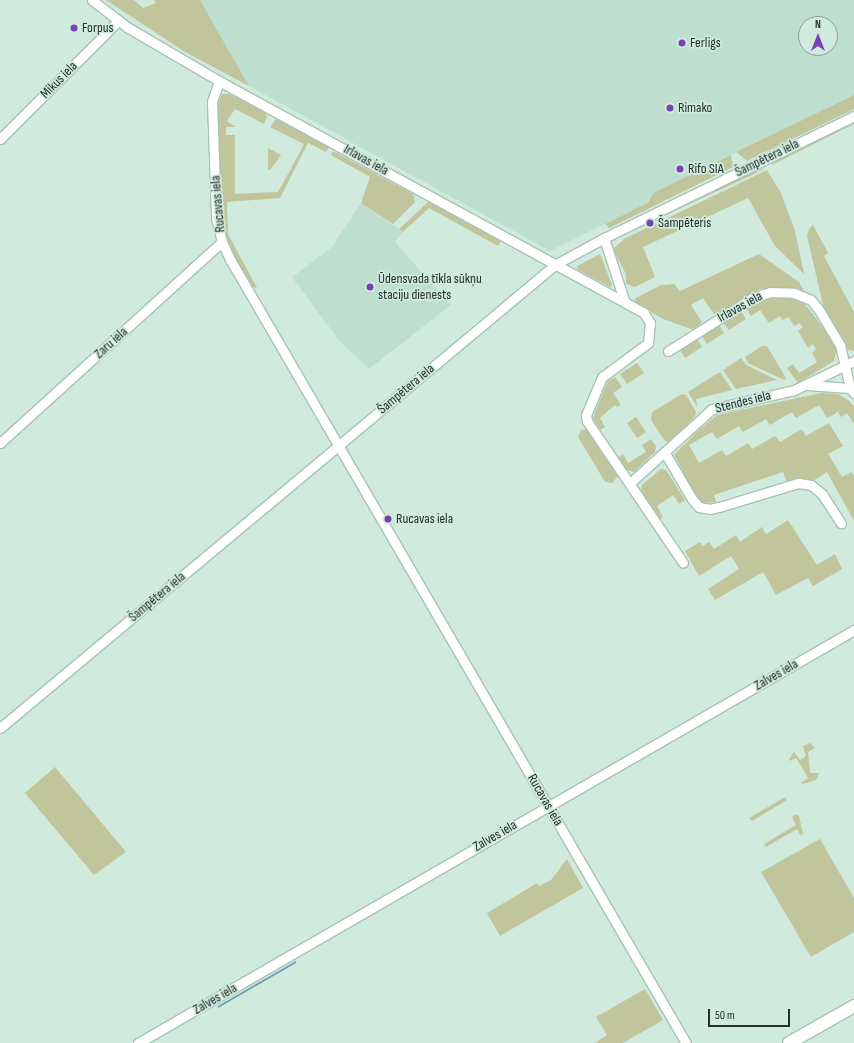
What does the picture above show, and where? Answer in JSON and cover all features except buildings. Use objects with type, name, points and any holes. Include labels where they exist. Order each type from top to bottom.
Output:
[{"type":"street","name":"Irlavas iela","points":[[92,0],[118,20],[219,80],[624,300],[644,313],[650,323],[648,342],[634,356],[602,377],[586,415],[590,426],[630,483]]},
{"type":"street","name":"Mikus iela","points":[[0,139],[118,20]]},
{"type":"street","name":"Rucavas iela","points":[[219,80],[212,102],[216,218],[222,242],[338,447],[686,1043]]},
{"type":"street","name":"Šampētera iela","points":[[0,728],[556,264],[604,238],[854,116]]},
{"type":"street","points":[[604,238],[624,300]]},
{"type":"street","name":"Zaru iela","points":[[0,443],[222,242]]},
{"type":"street","name":"Irlavas iela","points":[[668,351],[752,298],[778,291],[794,293],[811,300],[840,346],[850,363],[852,391]]},
{"type":"street","name":"Stendes iela","points":[[630,483],[712,409],[805,385],[850,363]]},
{"type":"street","points":[[805,385],[852,391]]},
{"type":"street","points":[[665,453],[692,499],[699,507],[710,509],[719,507],[798,483],[811,485],[822,494],[841,523]]},
{"type":"street","points":[[630,483],[683,563]]},
{"type":"street","name":"Zalves iela","points":[[138,1043],[548,805],[854,630]]},
{"type":"street","points":[[789,1043],[854,1006]]},
{"type":"shaded area","points":[[106,0],[134,0],[143,8],[156,3],[154,0],[200,0],[249,86],[185,52]]},
{"type":"shaded area","points":[[200,0],[854,0],[854,95],[653,193],[650,202],[550,251],[249,86]]},
{"type":"shaded area","points":[[222,94],[229,94],[265,112],[267,117],[264,124],[235,109],[227,121],[235,127],[226,127],[226,135],[235,135],[235,194],[278,192],[299,154],[304,144],[270,127],[276,119],[329,147],[326,152],[308,143],[280,198],[227,202],[228,234],[257,288],[250,287],[226,240],[223,228],[217,106]]},
{"type":"shaded area","points":[[854,95],[854,109],[747,161],[736,152]]},
{"type":"shaded area","points":[[854,121],[854,124],[772,165],[773,160]]},
{"type":"shaded area","points":[[268,148],[281,155],[270,170],[268,169]]},
{"type":"shaded area","points":[[333,151],[413,194],[415,202],[393,224],[361,203],[370,177],[331,155]]},
{"type":"shaded area","points":[[731,155],[733,167],[609,228],[605,224],[649,202],[653,193]]},
{"type":"shaded area","points":[[759,168],[765,169],[655,220],[697,198]]},
{"type":"shaded area","points":[[767,170],[781,193],[795,231],[804,274],[775,246],[748,198],[643,247],[655,277],[635,287],[626,284],[626,274],[613,249],[624,239]]},
{"type":"shaded area","points":[[428,202],[501,241],[498,246],[429,208],[403,232],[399,229]]},
{"type":"shaded area","points":[[361,203],[403,232],[395,242],[451,305],[369,369],[338,339],[292,277],[331,248]]},
{"type":"shaded area","points":[[813,225],[828,253],[824,256],[854,312],[854,351],[846,349],[823,305],[807,236],[809,229]]},
{"type":"shaded area","points":[[600,254],[612,285],[610,287],[578,270],[577,266]]},
{"type":"shaded area","points":[[759,254],[799,282],[805,293],[784,289],[760,289],[719,314],[714,314],[703,298],[691,305],[702,322],[695,328],[691,329],[663,319],[634,302],[636,298],[661,285],[674,284],[680,291]]},
{"type":"shaded area","points":[[762,298],[789,298],[805,304],[833,341],[836,351],[834,361],[798,383],[787,368],[793,364],[799,373],[817,362],[812,353],[816,349],[813,344],[808,348],[798,331],[803,327],[800,323],[794,326],[789,317],[782,320],[780,316],[769,323],[760,310],[751,316],[746,308]]},
{"type":"shaded area","points":[[741,311],[746,319],[729,330],[723,322]]},
{"type":"shaded area","points":[[719,325],[724,333],[707,344],[702,336]]},
{"type":"shaded area","points":[[697,339],[702,347],[685,358],[680,350]]},
{"type":"shaded area","points":[[762,346],[767,346],[786,378],[784,380],[748,363],[745,357]]},
{"type":"shaded area","points":[[741,358],[746,365],[777,380],[736,389],[723,370]]},
{"type":"shaded area","points":[[637,363],[644,373],[627,384],[620,374]]},
{"type":"shaded area","points":[[720,372],[732,390],[696,399],[697,407],[688,392]]},
{"type":"shaded area","points":[[615,377],[622,387],[613,393],[621,405],[617,407],[615,405],[600,418],[605,427],[601,430],[593,419],[608,381]]},
{"type":"shaded area","points":[[821,393],[838,394],[848,400],[854,406],[854,424],[847,413],[841,417],[838,412],[827,418],[819,405],[796,418],[792,412],[770,425],[766,419],[743,432],[739,426],[717,439],[712,432],[689,445],[699,463],[722,450],[726,456],[748,443],[752,449],[775,436],[780,442],[802,429],[806,436],[829,423],[843,446],[828,454],[842,477],[852,472],[854,475],[854,521],[827,472],[813,481],[798,478],[787,482],[783,472],[714,495],[716,502],[703,503],[698,499],[681,473],[683,471],[674,455],[700,429],[717,415]]},
{"type":"shaded area","points":[[682,394],[686,395],[696,412],[695,416],[670,442],[665,441],[651,420],[652,412]]},
{"type":"shaded area","points":[[636,417],[646,432],[637,438],[627,423]]},
{"type":"shaded area","points":[[588,429],[618,476],[612,483],[605,482],[578,437],[581,430]]},
{"type":"shaded area","points":[[651,439],[656,446],[655,452],[634,472],[624,469],[619,457],[623,454],[628,463],[646,452],[642,445]]},
{"type":"shaded area","points":[[661,469],[666,470],[685,500],[679,504],[673,495],[657,506],[663,517],[659,520],[641,490],[642,485]]},
{"type":"shaded area","points":[[788,520],[817,565],[835,554],[842,569],[813,586],[808,578],[776,595],[763,572],[715,600],[708,589],[739,569],[731,556],[699,576],[685,551],[700,542],[703,546],[709,542],[714,549],[736,535],[740,542],[762,527],[766,534]]},
{"type":"shaded area","points":[[810,743],[815,748],[808,752],[810,773],[819,773],[816,780],[803,784],[801,783],[808,778],[796,758],[789,761],[789,759],[794,752],[800,760],[806,756],[803,746]]},
{"type":"shaded area","points":[[55,767],[126,852],[94,875],[25,793]]},
{"type":"shaded area","points":[[785,797],[787,800],[752,821],[749,818]]},
{"type":"shaded area","points":[[796,814],[799,816],[803,834],[801,836],[797,829],[766,847],[764,844],[796,825],[792,817]]},
{"type":"shaded area","points":[[820,839],[854,898],[854,932],[811,957],[761,872]]},
{"type":"shaded area","points":[[567,859],[583,888],[500,936],[487,913],[537,883],[539,886],[551,880]]},
{"type":"shaded area","points":[[645,989],[663,1020],[623,1043],[595,1043],[607,1035],[596,1017]]},
{"type":"water","points":[[296,961],[296,963],[218,1008],[218,1006]]},
{"type":"place","name":"Forpus","points":[[74,28]]},
{"type":"place","name":"Ferligs","points":[[682,43]]},
{"type":"place","name":"Rimako","points":[[670,108]]},
{"type":"place","name":"Rifo SIA","points":[[680,169]]},
{"type":"place","name":"Šampēteris","points":[[650,223]]},
{"type":"place","name":"Ūdensvada tīkla sūkņu staciju dienests","points":[[370,287]]},
{"type":"place","name":"Rucavas iela","points":[[388,519]]}]
